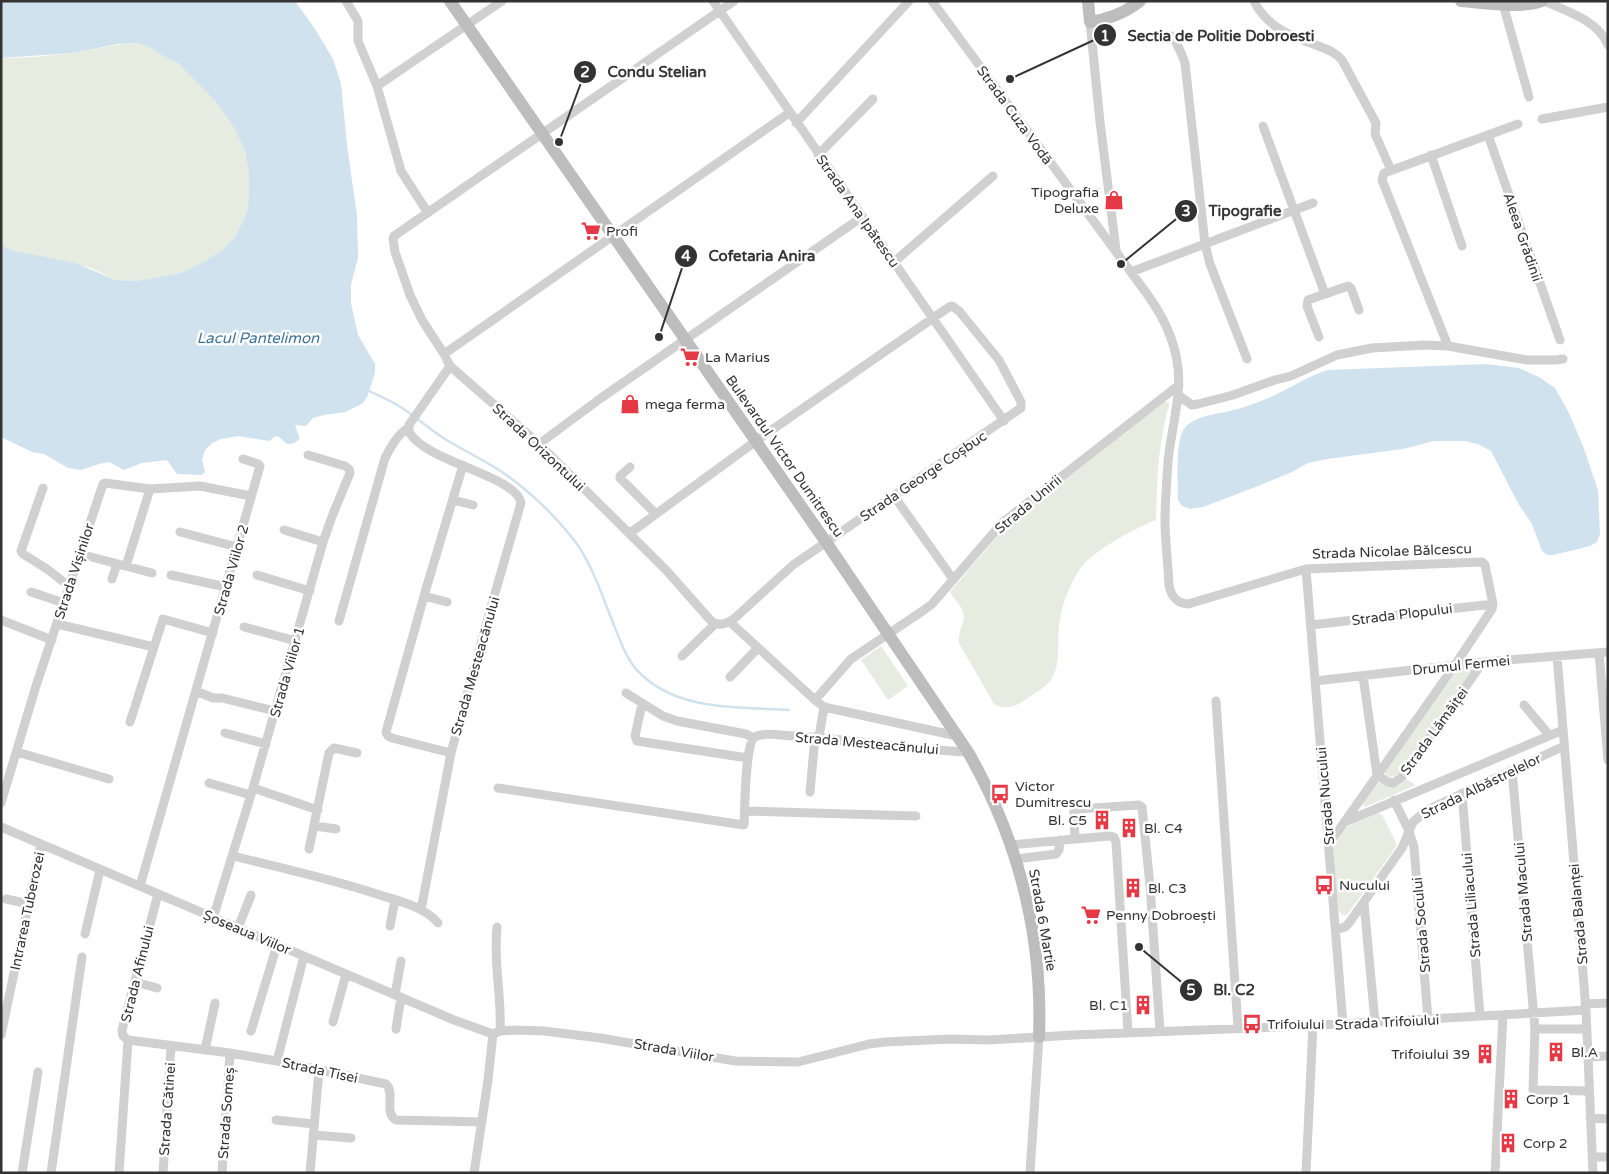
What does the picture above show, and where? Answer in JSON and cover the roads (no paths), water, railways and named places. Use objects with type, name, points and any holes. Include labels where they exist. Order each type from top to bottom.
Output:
[{"type":"street","points":[[346,1],[358,21],[358,42],[377,86],[401,171],[428,212],[734,1]]},
{"type":"street","name":"Bulevardul Victor Dumitrescu","points":[[450,1],[889,634]]},
{"type":"street","points":[[377,86],[502,1]]},
{"type":"street","name":"Strada Ana Ipătescu","points":[[713,1],[1004,421]]},
{"type":"street","points":[[796,123],[908,1]]},
{"type":"street","name":"Strada Cuza Vodă","points":[[932,1],[1116,252]]},
{"type":"street","name":"Strada Nicolae Bălcescu","points":[[1088,1],[1116,252],[1158,310],[1169,331],[1178,362],[1178,395],[1170,441],[1165,519],[1169,585],[1175,600],[1188,604],[1306,569],[1482,562],[1487,569],[1493,604]]},
{"type":"street","points":[[1090,22],[1112,17],[1140,1]]},
{"type":"street","points":[[1254,1],[1266,18],[1284,33],[1330,50],[1338,55],[1376,123],[1375,134],[1390,170]]},
{"type":"street","points":[[1461,1],[1503,4],[1526,4],[1543,1],[1576,15],[1592,25],[1603,36],[1608,45]]},
{"type":"street","points":[[1503,4],[1529,97]]},
{"type":"street","points":[[1173,36],[1184,59],[1205,244],[1213,272],[1247,359]]},
{"type":"street","points":[[818,155],[873,99]]},
{"type":"street","points":[[1542,119],[1608,108]]},
{"type":"street","points":[[444,354],[789,113]]},
{"type":"street","points":[[1448,346],[1382,180],[1384,173],[1518,124]]},
{"type":"street","points":[[1263,126],[1325,294]]},
{"type":"street","name":"Aleea Grădinii","points":[[1488,135],[1560,340]]},
{"type":"street","points":[[1431,155],[1462,246]]},
{"type":"street","points":[[894,262],[993,176]]},
{"type":"street","points":[[1131,272],[1313,203]]},
{"type":"street","name":"Strada Orizontului","points":[[428,212],[394,236],[393,240],[395,252],[415,306],[450,366],[539,444],[630,533],[715,624]]},
{"type":"street","points":[[539,444],[601,398],[862,216]]},
{"type":"street","points":[[1319,337],[1306,303],[1308,300],[1350,286],[1359,310]]},
{"type":"street","name":"Strada George Coșbuc","points":[[728,623],[781,575],[826,542],[1019,410],[1021,406],[999,360],[955,307],[949,307],[932,317]]},
{"type":"street","points":[[630,533],[756,441],[932,317]]},
{"type":"street","points":[[1178,395],[1192,404],[1198,404],[1291,376],[1321,362],[1350,352],[1391,346],[1448,346],[1527,360],[1556,360],[1563,358]]},
{"type":"street","points":[[339,621],[385,458],[394,442],[409,427],[450,366]]},
{"type":"street","name":"Strada Unirii","points":[[815,700],[852,659],[924,610],[1003,522],[1178,385]]},
{"type":"street","name":"Strada Mesteacănului","points":[[409,427],[411,436],[431,452],[463,466],[503,484],[518,496],[522,503],[451,753],[392,738],[386,734],[424,596],[463,466]]},
{"type":"street","name":"Strada Viilor 1","points":[[213,918],[252,792],[323,542],[332,514],[350,472],[345,466],[308,455]]},
{"type":"street","name":"Strada Viilor 2","points":[[140,886],[260,466],[243,459]]},
{"type":"street","points":[[630,467],[620,478],[656,514]]},
{"type":"street","name":"Strada Vișinilor","points":[[1,803],[103,484],[150,488],[200,486],[251,496]]},
{"type":"street","points":[[43,488],[21,551],[69,586]]},
{"type":"street","points":[[112,579],[121,565],[150,488]]},
{"type":"street","points":[[894,496],[953,579]]},
{"type":"street","points":[[453,500],[473,505]]},
{"type":"street","points":[[284,530],[323,542]]},
{"type":"street","points":[[180,532],[237,547]]},
{"type":"street","points":[[80,554],[152,573]]},
{"type":"street","name":"Strada Nucului","points":[[1306,569],[1342,1024]]},
{"type":"street","name":"Strada Viilor 2","points":[[257,575],[310,591]]},
{"type":"street","points":[[171,576],[226,587]]},
{"type":"street","points":[[31,592],[64,603]]},
{"type":"street","points":[[424,596],[447,602]]},
{"type":"street","points":[[1455,665],[1492,609],[1493,604]]},
{"type":"street","name":"Strada Plopului","points":[[1311,625],[1493,604]]},
{"type":"street","points":[[130,722],[163,619],[212,634]]},
{"type":"street","points":[[1,620],[52,640]]},
{"type":"street","points":[[682,656],[715,624],[728,623],[824,707],[957,736]]},
{"type":"street","points":[[57,624],[154,647]]},
{"type":"street","name":"Strada Viilor 2","points":[[244,627],[296,641]]},
{"type":"street","name":"Strada 6 Martie","points":[[889,634],[968,752],[999,813],[1012,845],[1028,905],[1039,978],[1039,1037]]},
{"type":"street","points":[[730,677],[758,648]]},
{"type":"street","points":[[1603,652],[1608,760]]},
{"type":"street","name":"Drumul Fermei","points":[[1315,681],[1483,662],[1603,652]]},
{"type":"street","name":"Strada Balanței","points":[[1557,656],[1587,1029],[1593,1173]]},
{"type":"street","name":"Strada Lămâiței","points":[[1377,775],[1391,783],[1401,778],[1483,662]]},
{"type":"street","name":"Strada Lămâiței","points":[[1329,844],[1455,665]]},
{"type":"street","points":[[1364,676],[1377,775]]},
{"type":"street","points":[[196,691],[213,698],[222,698],[275,711]]},
{"type":"street","name":"Strada Mesteacănului","points":[[626,693],[663,716],[677,721],[746,734],[753,738],[757,735],[817,737],[968,752]]},
{"type":"street","points":[[1216,701],[1238,1028]]},
{"type":"street","points":[[642,704],[635,736],[637,741],[748,758]]},
{"type":"street","points":[[1524,705],[1549,736]]},
{"type":"street","points":[[810,792],[817,737],[824,707]]},
{"type":"street","name":"Strada Albăstrelelor","points":[[1344,822],[1563,730]]},
{"type":"street","points":[[225,733],[266,744]]},
{"type":"street","points":[[498,788],[744,825],[749,747],[753,738]]},
{"type":"street","name":"Strada Albăstrelelor","points":[[1336,930],[1349,923],[1402,848],[1413,822],[1427,810],[1564,746]]},
{"type":"street","points":[[309,849],[331,749],[337,748],[358,753]]},
{"type":"street","points":[[17,752],[109,779]]},
{"type":"street","points":[[421,910],[451,753]]},
{"type":"street","name":"Strada Macului","points":[[1512,770],[1535,1029],[1533,1090],[1589,1092]]},
{"type":"street","points":[[209,783],[252,792],[318,810]]},
{"type":"street","name":"Strada Liliacului","points":[[1462,793],[1480,1016]]},
{"type":"street","name":"Strada Socului","points":[[1394,800],[1409,831],[1414,847],[1428,1019]]},
{"type":"street","points":[[1075,839],[1075,810],[1139,805],[1142,807],[1150,884],[1160,1031]]},
{"type":"street","points":[[745,811],[916,816]]},
{"type":"street","points":[[315,826],[336,829]]},
{"type":"street","name":"Șoseaua Viilor","points":[[1,827],[454,1020],[496,1032]]},
{"type":"street","points":[[1012,845],[1110,836],[1115,839],[1128,1032]]},
{"type":"street","points":[[1016,859],[1056,854],[1059,850],[1060,840]]},
{"type":"street","name":"Intrarea Tuberozei","points":[[1,1035],[41,844]]},
{"type":"street","points":[[232,856],[344,884],[395,900],[421,910],[438,923]]},
{"type":"street","points":[[85,934],[100,870]]},
{"type":"street","name":"Strada Afinului","points":[[119,1173],[128,1040],[122,1030],[158,894]]},
{"type":"street","points":[[238,928],[251,895]]},
{"type":"street","points":[[6,899],[29,904]]},
{"type":"street","points":[[390,926],[395,900]]},
{"type":"street","points":[[1364,903],[1375,1022]]},
{"type":"street","points":[[474,1173],[500,1003],[496,956],[497,927]]},
{"type":"street","points":[[251,1031],[278,944]]},
{"type":"street","points":[[278,1061],[304,956]]},
{"type":"street","points":[[51,1173],[82,957]]},
{"type":"street","points":[[396,1028],[401,961]]},
{"type":"street","points":[[333,1022],[346,974]]},
{"type":"street","points":[[135,982],[157,988]]},
{"type":"street","points":[[205,1050],[215,1003]]},
{"type":"street","name":"Strada Trifoiului","points":[[1039,1037],[1313,1026],[1533,1014],[1608,1003]]},
{"type":"street","points":[[1495,1173],[1503,1015]]},
{"type":"street","points":[[1306,1173],[1313,1026]]},
{"type":"street","points":[[1535,1029],[1587,1029]]},
{"type":"street","name":"Strada Viilor","points":[[496,1032],[530,1030],[563,1033],[735,1061],[798,1062],[885,1042],[1039,1037]]},
{"type":"street","points":[[1030,1173],[1039,1037]]},
{"type":"street","name":"Strada Tisei","points":[[128,1040],[278,1061],[386,1084],[390,1090],[390,1113],[396,1120],[482,1122]]},
{"type":"street","name":"Strada Cătinei","points":[[163,1173],[172,1046]]},
{"type":"street","name":"Strada Someș","points":[[222,1173],[230,1053]]},
{"type":"street","points":[[1588,1057],[1608,1056]]},
{"type":"street","points":[[310,1173],[319,1070]]},
{"type":"street","points":[[22,1173],[38,1072]]},
{"type":"street","points":[[1590,1118],[1608,1118]]},
{"type":"street","points":[[276,1120],[314,1124]]},
{"type":"street","points":[[313,1135],[351,1138]]},
{"type":"street","points":[[1592,1157],[1608,1157]]},
{"type":"water","name":"Lacul Pantelimon","points":[[1,1],[295,1],[333,59],[341,84],[357,216],[358,258],[351,284],[351,303],[358,335],[375,364],[375,373],[363,403],[346,412],[313,418],[306,426],[296,425],[300,438],[293,443],[287,444],[276,436],[269,441],[238,436],[221,439],[212,443],[205,450],[202,460],[205,472],[202,475],[177,474],[167,460],[142,463],[124,470],[109,462],[81,470],[68,468],[44,454],[32,452],[1,437],[1,245],[15,251],[75,263],[116,280],[136,281],[181,273],[222,250],[235,237],[248,209],[249,174],[245,151],[234,128],[216,102],[178,63],[138,43],[118,44],[73,53],[1,58]]},
{"type":"water","points":[[1486,364],[1519,368],[1539,377],[1555,388],[1569,413],[1583,446],[1598,490],[1600,534],[1597,542],[1590,546],[1547,555],[1542,551],[1532,524],[1519,505],[1491,451],[1478,444],[1465,441],[1434,441],[1403,449],[1308,463],[1292,472],[1203,507],[1190,509],[1182,506],[1178,500],[1179,443],[1184,429],[1198,419],[1256,403],[1328,370]]},
{"type":"waterway","points":[[369,391],[396,404],[445,439],[505,474],[549,512],[569,533],[583,554],[630,661],[642,675],[657,687],[674,695],[711,705],[789,710]]},
{"type":"place","name":"Sectia de Politie Dobroesti","points":[[1010,79]]},
{"type":"place","name":"Condu Stelian","points":[[559,142]]},
{"type":"place","name":"Tipografia Deluxe","points":[[1114,200]]},
{"type":"place","name":"Profi","points":[[591,231]]},
{"type":"place","name":"Tipografie","points":[[1121,264]]},
{"type":"place","name":"Cofetaria Anira","points":[[659,337]]},
{"type":"place","name":"La Marius","points":[[690,357]]},
{"type":"place","name":"mega ferma","points":[[630,404]]},
{"type":"place","name":"Victor Dumitrescu","points":[[1000,794]]},
{"type":"place","name":"Bl. C5","points":[[1102,820]]},
{"type":"place","name":"Bl. C4","points":[[1129,828]]},
{"type":"place","name":"Nucului","points":[[1324,885]]},
{"type":"place","name":"Bl. C3","points":[[1133,888]]},
{"type":"place","name":"Penny Dobroești","points":[[1091,915]]},
{"type":"place","name":"Bl. C2","points":[[1139,947]]},
{"type":"place","name":"Bl. C1","points":[[1143,1005]]},
{"type":"place","name":"Trifoiului","points":[[1252,1024]]},
{"type":"place","name":"Bl.A","points":[[1556,1052]]},
{"type":"place","name":"Trifoiului 39","points":[[1485,1054]]},
{"type":"place","name":"Corp 1","points":[[1511,1099]]},
{"type":"place","name":"Corp 2","points":[[1508,1143]]}]
